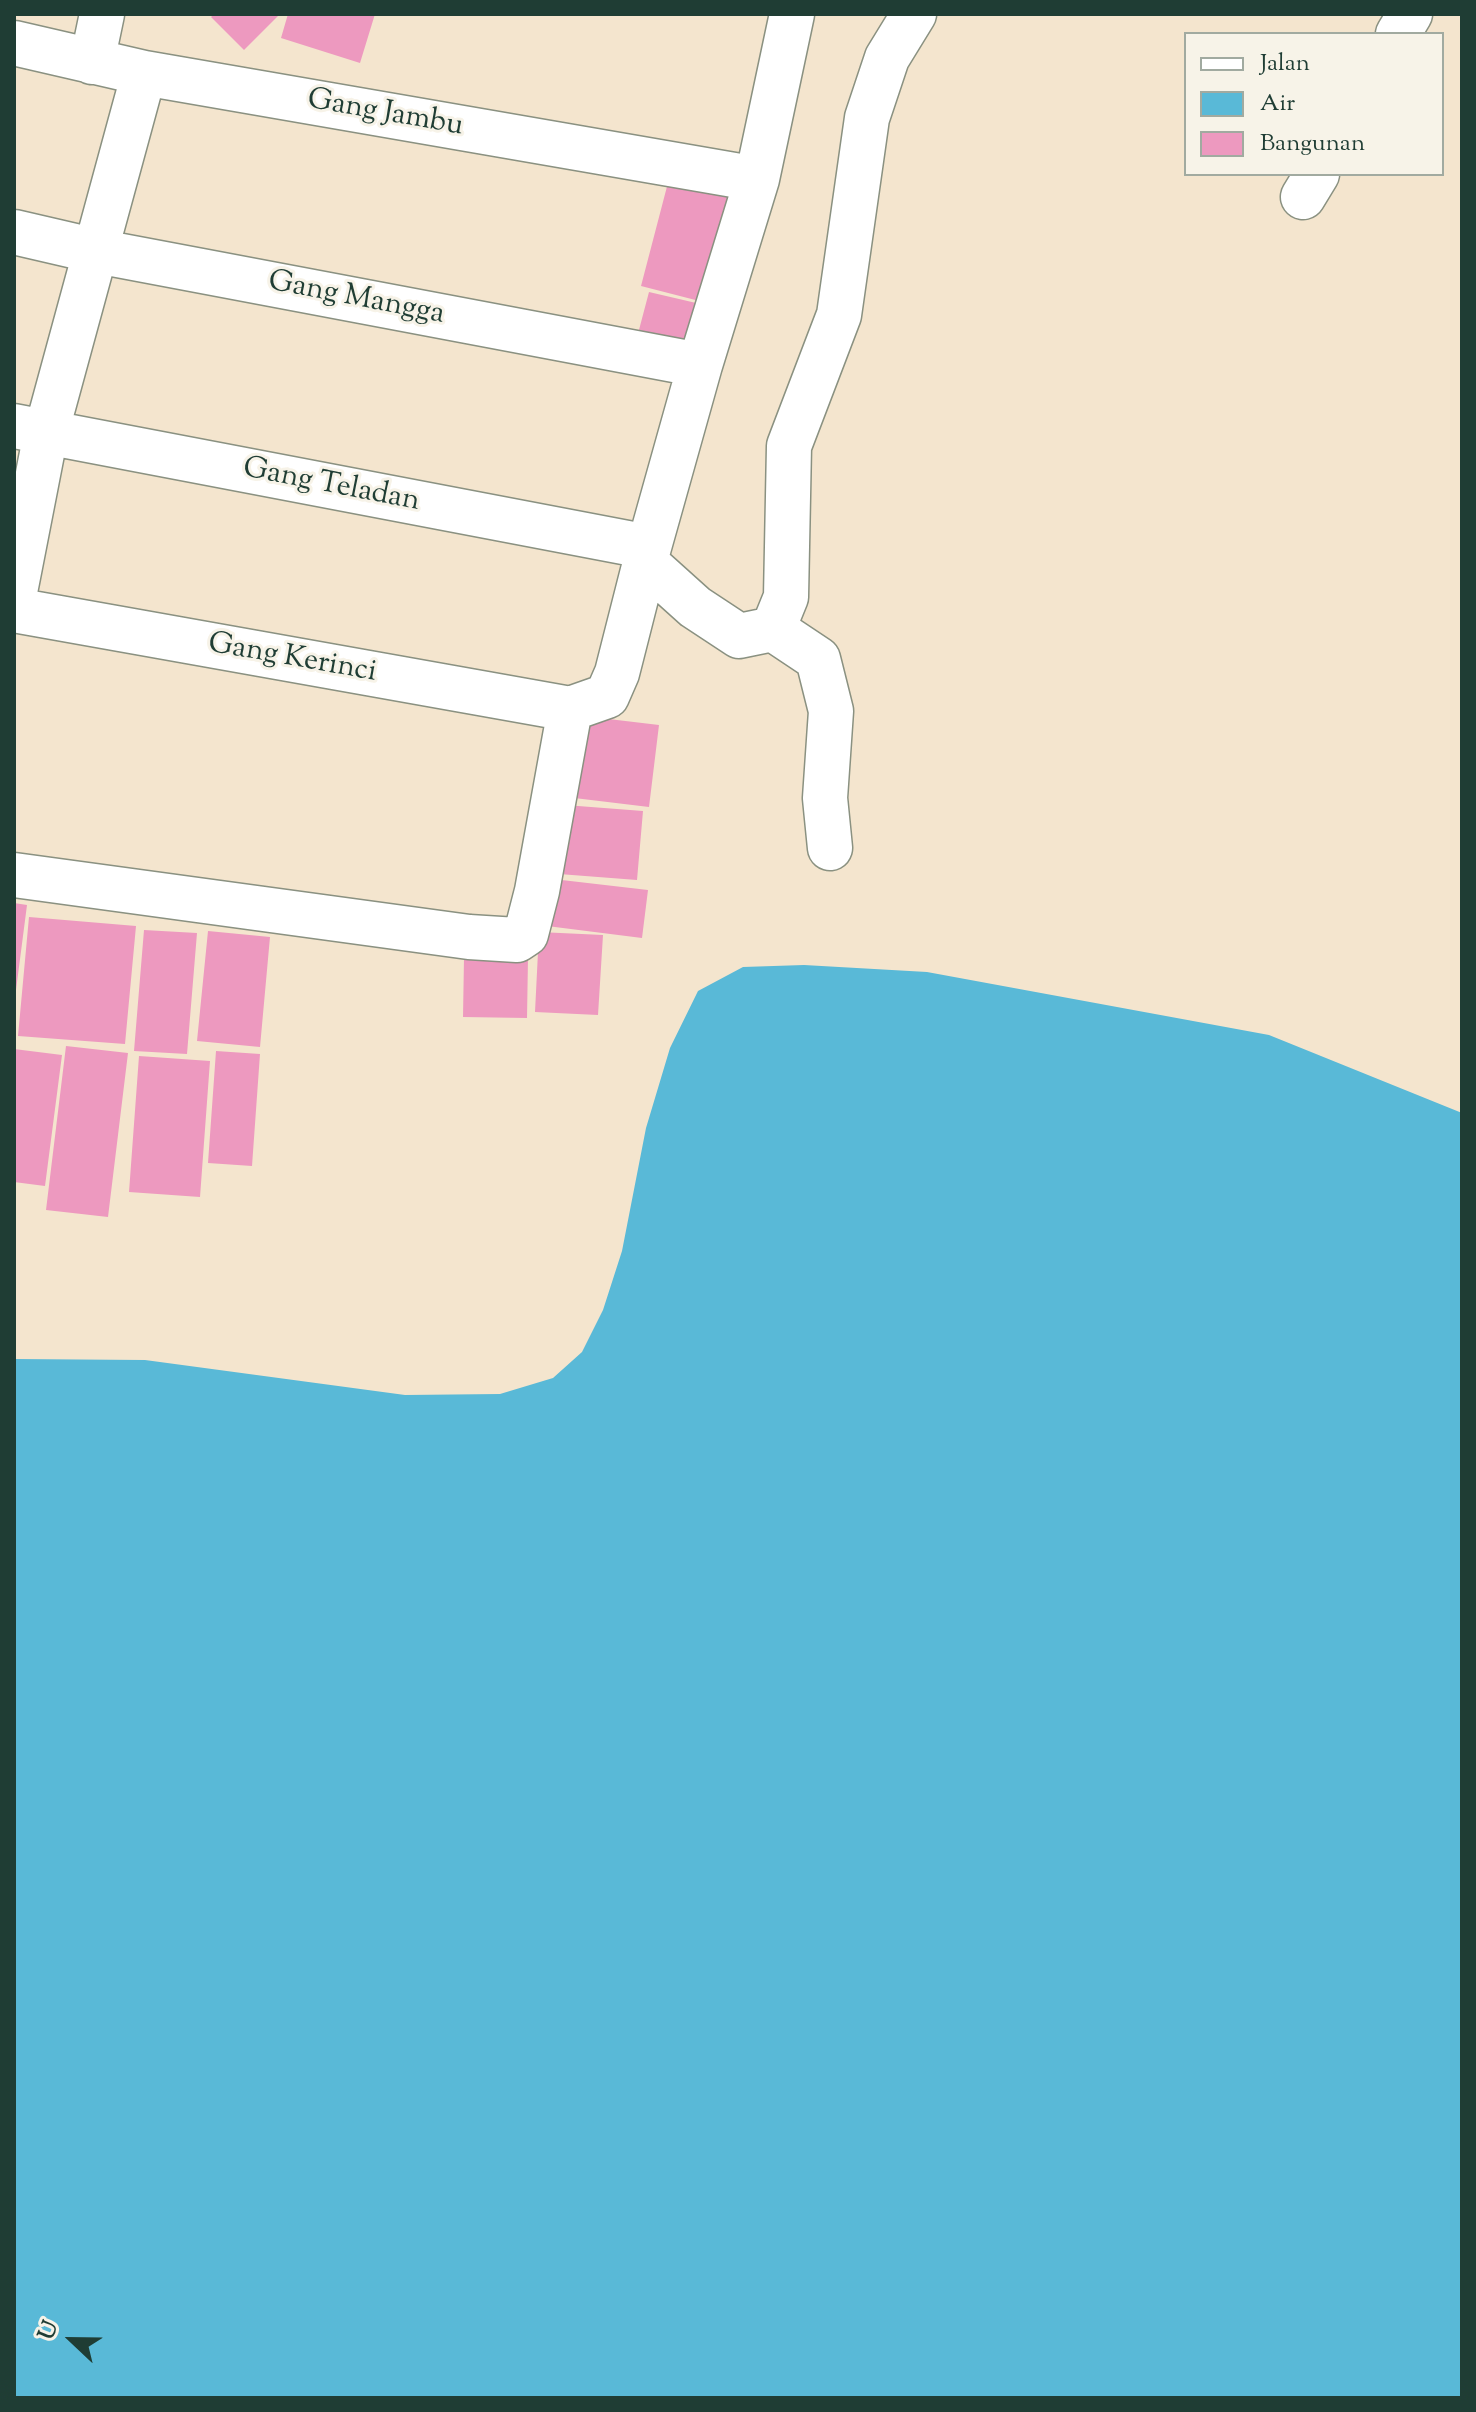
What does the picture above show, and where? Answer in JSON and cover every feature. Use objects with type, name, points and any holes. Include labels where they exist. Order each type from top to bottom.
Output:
[{"type":"street","points":[[92,62],[102,14]]},
{"type":"street","points":[[14,875],[469,937],[517,940],[526,934],[537,891],[570,709],[607,696],[617,673],[700,365],[757,179],[792,14]]},
{"type":"street","points":[[773,629],[786,597],[789,446],[839,315],[867,118],[887,58],[914,14]]},
{"type":"street","points":[[1399,32],[1410,14]]},
{"type":"street","name":"Gang Jambu","points":[[14,43],[144,73],[757,179]]},
{"type":"street","points":[[14,597],[30,429],[96,251],[144,73]]},
{"type":"street","name":"Gang Mangga","points":[[14,232],[96,251],[700,365]]},
{"type":"street","name":"Gang Teladan","points":[[30,429],[647,555]]},
{"type":"street","points":[[647,555],[695,607],[739,636],[773,629],[818,659],[831,711],[825,798],[830,848]]},
{"type":"street","name":"Gang Kerinci","points":[[14,610],[570,709]]},
{"type":"water","points":[[804,965],[927,972],[1269,1035],[1462,1113],[1462,2398],[14,2398],[14,1359],[145,1360],[405,1395],[500,1394],[553,1378],[582,1352],[603,1310],[622,1251],[646,1128],[670,1048],[698,991],[743,967]]},
{"type":"building","points":[[214,14],[280,14],[244,50],[211,17]]},
{"type":"building","points":[[288,14],[375,14],[360,63],[281,38]]},
{"type":"building","points":[[670,175],[740,193],[711,304],[641,286]]},
{"type":"building","points":[[649,292],[709,306],[696,360],[635,345]]},
{"type":"building","points":[[575,715],[659,725],[649,807],[566,797]]},
{"type":"building","points":[[565,805],[643,811],[637,880],[559,874]]},
{"type":"building","points":[[553,879],[648,890],[642,938],[547,926]]},
{"type":"building","points":[[14,903],[27,905],[16,990],[14,990]]},
{"type":"building","points":[[29,917],[136,926],[125,1044],[18,1036]]},
{"type":"building","points":[[144,930],[197,933],[187,1054],[134,1051]]},
{"type":"building","points":[[208,931],[270,937],[260,1047],[197,1041]]},
{"type":"building","points":[[539,932],[603,935],[598,1015],[535,1012]]},
{"type":"building","points":[[464,958],[528,958],[527,1018],[463,1017]]},
{"type":"building","points":[[66,1046],[128,1053],[108,1217],[46,1210]]},
{"type":"building","points":[[14,1049],[62,1055],[45,1186],[14,1182]]},
{"type":"building","points":[[216,1051],[260,1054],[252,1166],[208,1163]]},
{"type":"building","points":[[139,1056],[210,1061],[200,1197],[129,1192]]}]
